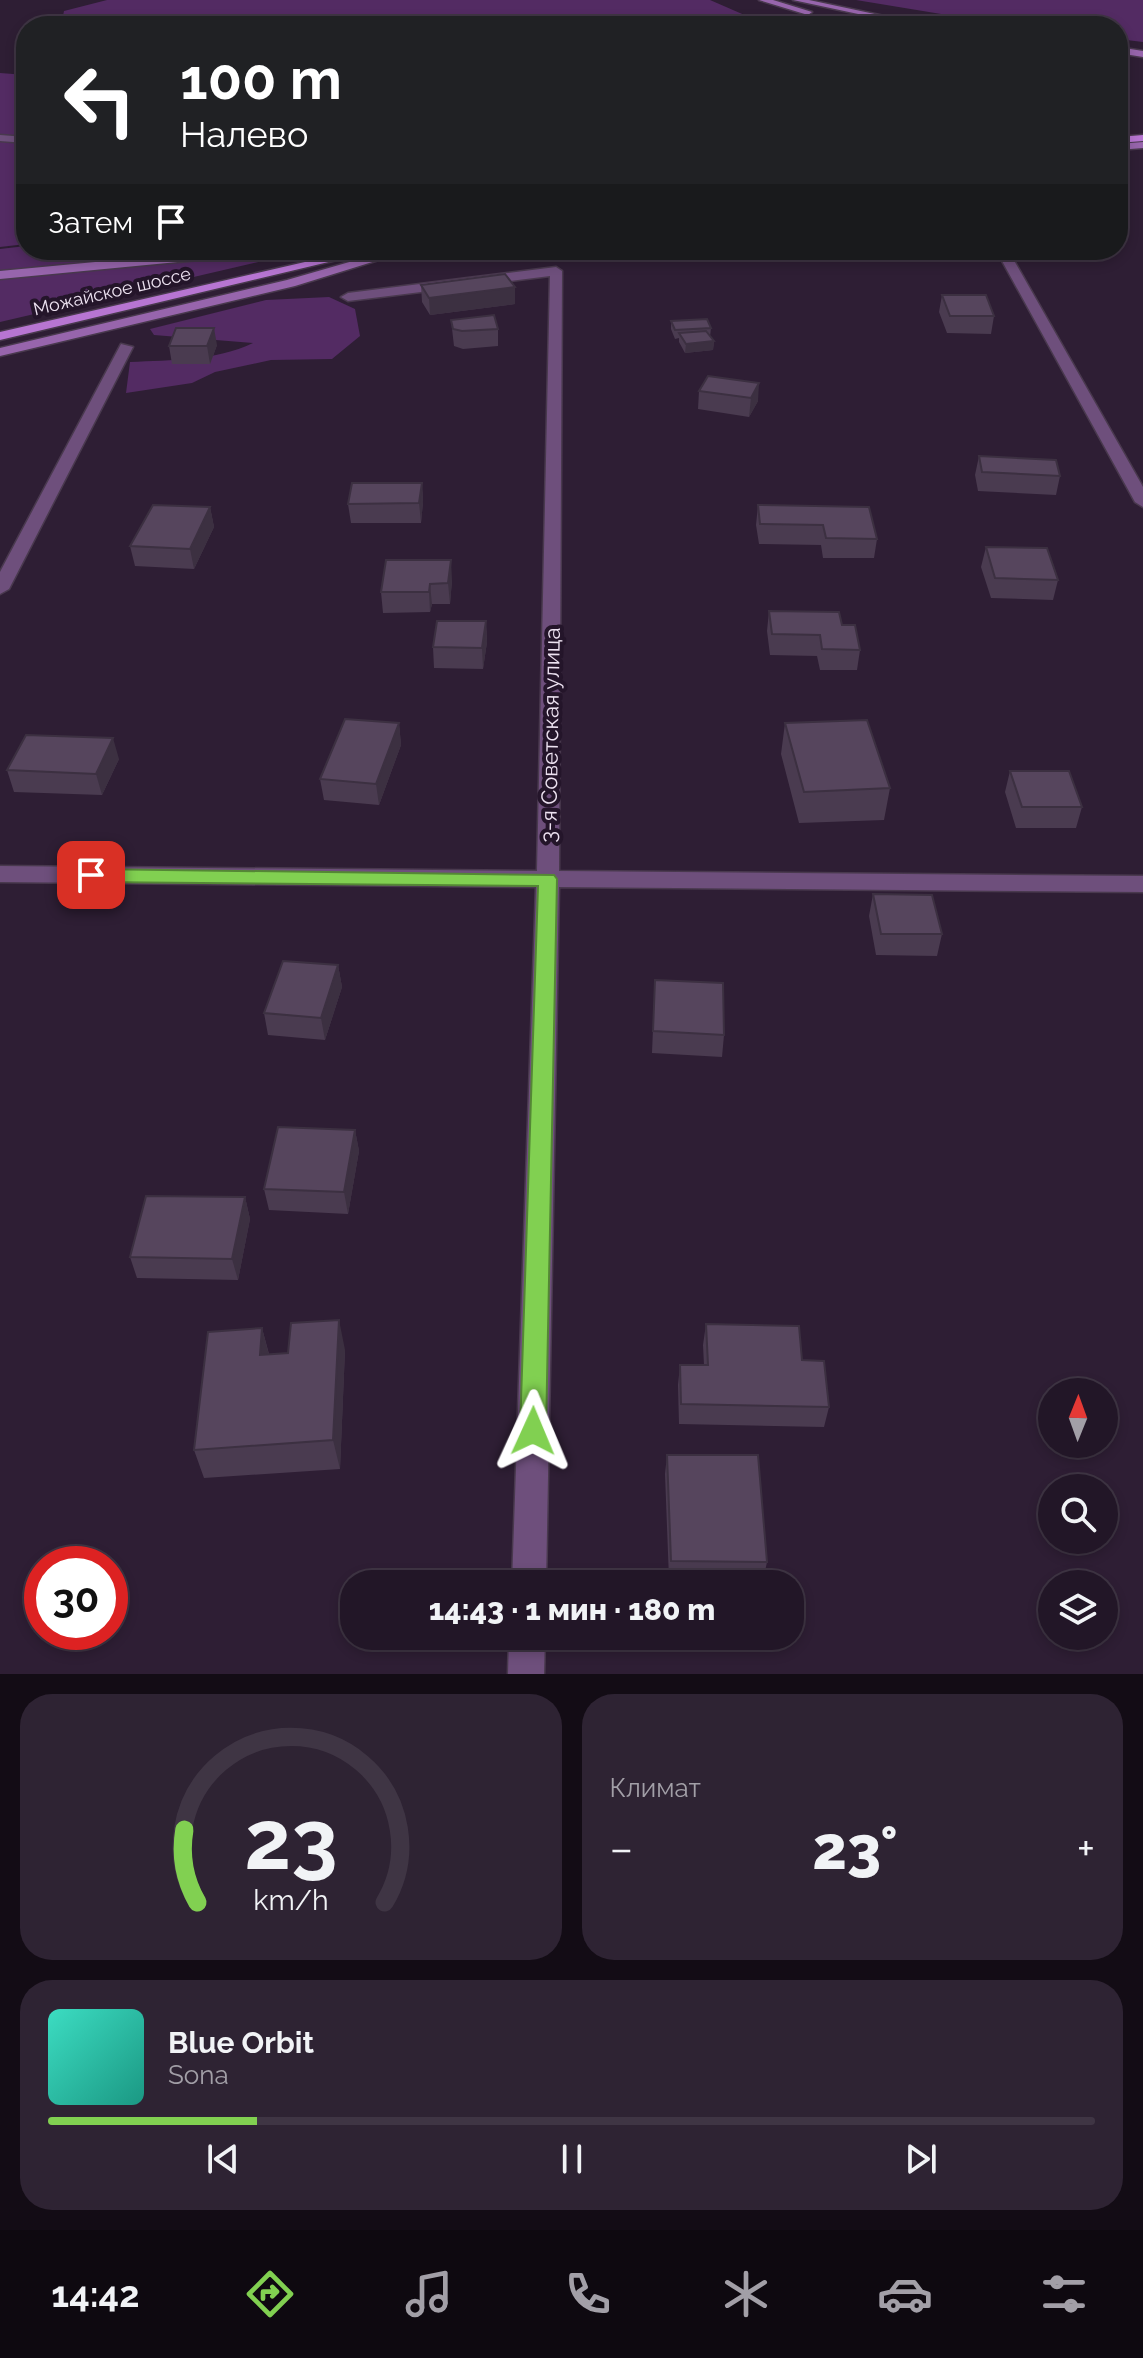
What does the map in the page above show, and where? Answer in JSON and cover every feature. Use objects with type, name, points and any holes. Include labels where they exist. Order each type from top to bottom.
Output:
[{"type":"main road","points":[[750,0],[789,16]]},
{"type":"main road","points":[[763,0],[839,16]]},
{"type":"main road","points":[[781,0],[846,16]]},
{"type":"main road","points":[[797,0],[877,16]]},
{"type":"main road","points":[[0,275],[155,260]]},
{"type":"main road","name":"Можайское шоссе","points":[[0,326],[287,260]]},
{"type":"main road","name":"Можайское шоссе","points":[[0,336],[330,260]]},
{"type":"main road","points":[[0,352],[276,286],[369,260]]},
{"type":"street","points":[[1008,260],[1143,502]]},
{"type":"street","name":"3-я Советская улица","points":[[348,297],[556,271],[548,879],[529,1570]]},
{"type":"street","points":[[0,589],[126,347]]},
{"type":"street","points":[[0,874],[1143,884]]},
{"type":"street","points":[[526,1674],[527,1650]]},
{"type":"shaded area","points":[[107,0],[710,0],[747,16],[63,16],[64,11]]},
{"type":"shaded area","points":[[856,0],[1143,0],[1143,42],[1128,40],[1128,16],[953,16]]},
{"type":"shaded area","points":[[0,73],[16,74],[16,245],[0,247]]},
{"type":"shaded area","points":[[16,247],[16,260],[105,260],[0,271],[0,249]]},
{"type":"shaded area","points":[[179,260],[267,260],[0,322],[0,278]]},
{"type":"shaded area","points":[[329,297],[355,309],[360,336],[332,359],[271,360],[215,372],[192,383],[126,393],[130,362],[208,356],[253,343],[154,335],[150,329],[266,300]]},
{"type":"building","points":[[505,274],[515,287],[429,298],[421,285]]},
{"type":"building","points":[[942,295],[986,295],[994,316],[950,316]]},
{"type":"building","points":[[494,315],[498,329],[453,329],[451,320]]},
{"type":"building","points":[[707,319],[711,328],[675,330],[671,321]]},
{"type":"building","points":[[176,328],[214,328],[207,346],[169,346]]},
{"type":"building","points":[[706,331],[714,341],[686,344],[679,333]]},
{"type":"building","points":[[708,376],[759,383],[751,398],[699,391]]},
{"type":"building","points":[[979,456],[1056,460],[1060,476],[982,472]]},
{"type":"building","points":[[352,483],[422,483],[419,503],[348,504]]},
{"type":"building","points":[[153,505],[210,507],[190,549],[130,546]]},
{"type":"building","points":[[758,505],[869,507],[877,539],[826,538],[823,525],[760,524]]},
{"type":"building","points":[[986,547],[1047,548],[1058,580],[995,578]]},
{"type":"building","points":[[386,560],[451,560],[448,583],[430,584],[429,592],[381,592]]},
{"type":"building","points":[[769,611],[839,612],[842,625],[855,625],[860,650],[822,649],[820,635],[772,634]]},
{"type":"building","points":[[437,621],[486,621],[482,648],[433,647]]},
{"type":"building","points":[[345,719],[399,723],[376,784],[320,779]]},
{"type":"building","points":[[867,720],[890,788],[804,792],[785,723]]},
{"type":"building","points":[[26,735],[113,738],[96,774],[7,770]]},
{"type":"building","points":[[1010,771],[1069,771],[1082,807],[1022,807]]},
{"type":"building","points":[[873,894],[932,895],[942,934],[881,934]]},
{"type":"building","points":[[283,961],[338,965],[321,1018],[264,1013]]},
{"type":"building","points":[[655,980],[723,983],[724,1035],[653,1031]]},
{"type":"building","points":[[278,1127],[355,1130],[344,1192],[264,1189]]},
{"type":"building","points":[[146,1196],[245,1197],[232,1259],[130,1257]]},
{"type":"building","points":[[339,1320],[333,1440],[194,1450],[208,1332],[262,1328],[260,1355],[288,1353],[291,1323]]},
{"type":"building","points":[[706,1324],[799,1326],[802,1360],[824,1361],[829,1407],[681,1404],[680,1365],[708,1365]]},
{"type":"building","points":[[667,1455],[758,1455],[767,1562],[671,1561]]},
{"type":"route","points":[[91,875],[548,879],[533,1431]]}]
